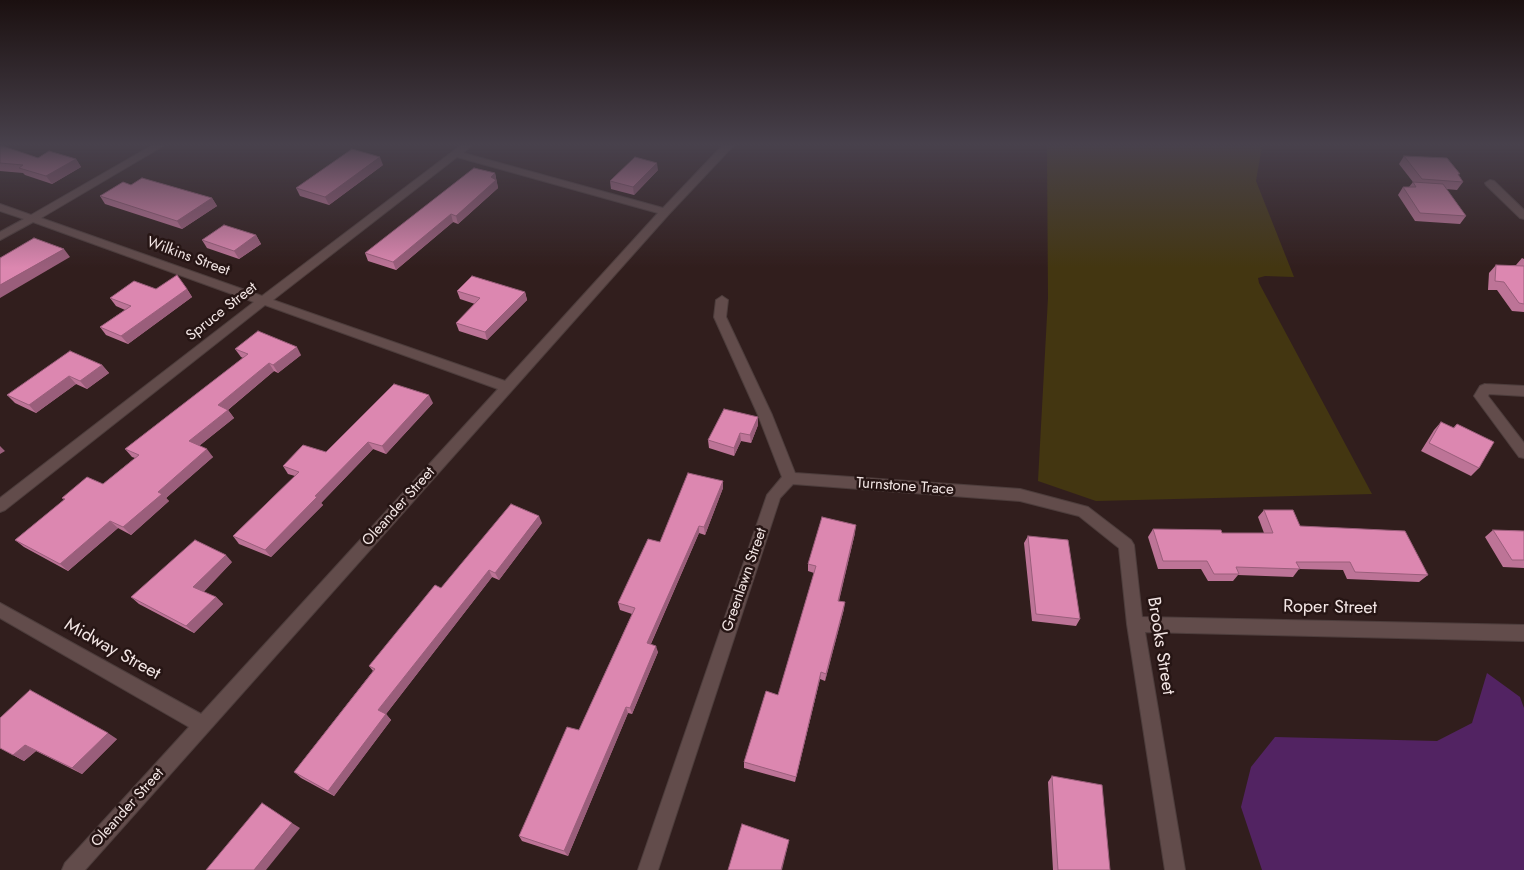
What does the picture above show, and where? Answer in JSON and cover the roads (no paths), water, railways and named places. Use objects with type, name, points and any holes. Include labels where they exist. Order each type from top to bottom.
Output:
[{"type":"street","points":[[0,237],[88,187]]},
{"type":"street","name":"Spruce Street","points":[[0,506],[413,187]]},
{"type":"street","points":[[573,187],[665,212]]},
{"type":"street","name":"Oleander Street","points":[[72,870],[689,187]]},
{"type":"street","points":[[1494,187],[1524,216]]},
{"type":"street","name":"Wilkins Street","points":[[0,207],[507,387]]},
{"type":"street","points":[[722,300],[720,317],[765,415],[790,478]]},
{"type":"street","points":[[1524,391],[1485,389],[1481,396],[1524,453]]},
{"type":"street","name":"Turnstone Trace","points":[[790,478],[1020,495]]},
{"type":"street","name":"Greenlawn Street","points":[[648,870],[774,494],[790,478]]},
{"type":"street","name":"Brooks Street","points":[[1020,495],[1083,512],[1126,546],[1135,624],[1175,870]]},
{"type":"street","name":"Midway Street","points":[[0,610],[204,725]]},
{"type":"street","name":"Roper Street","points":[[1135,624],[1524,633]]}]
